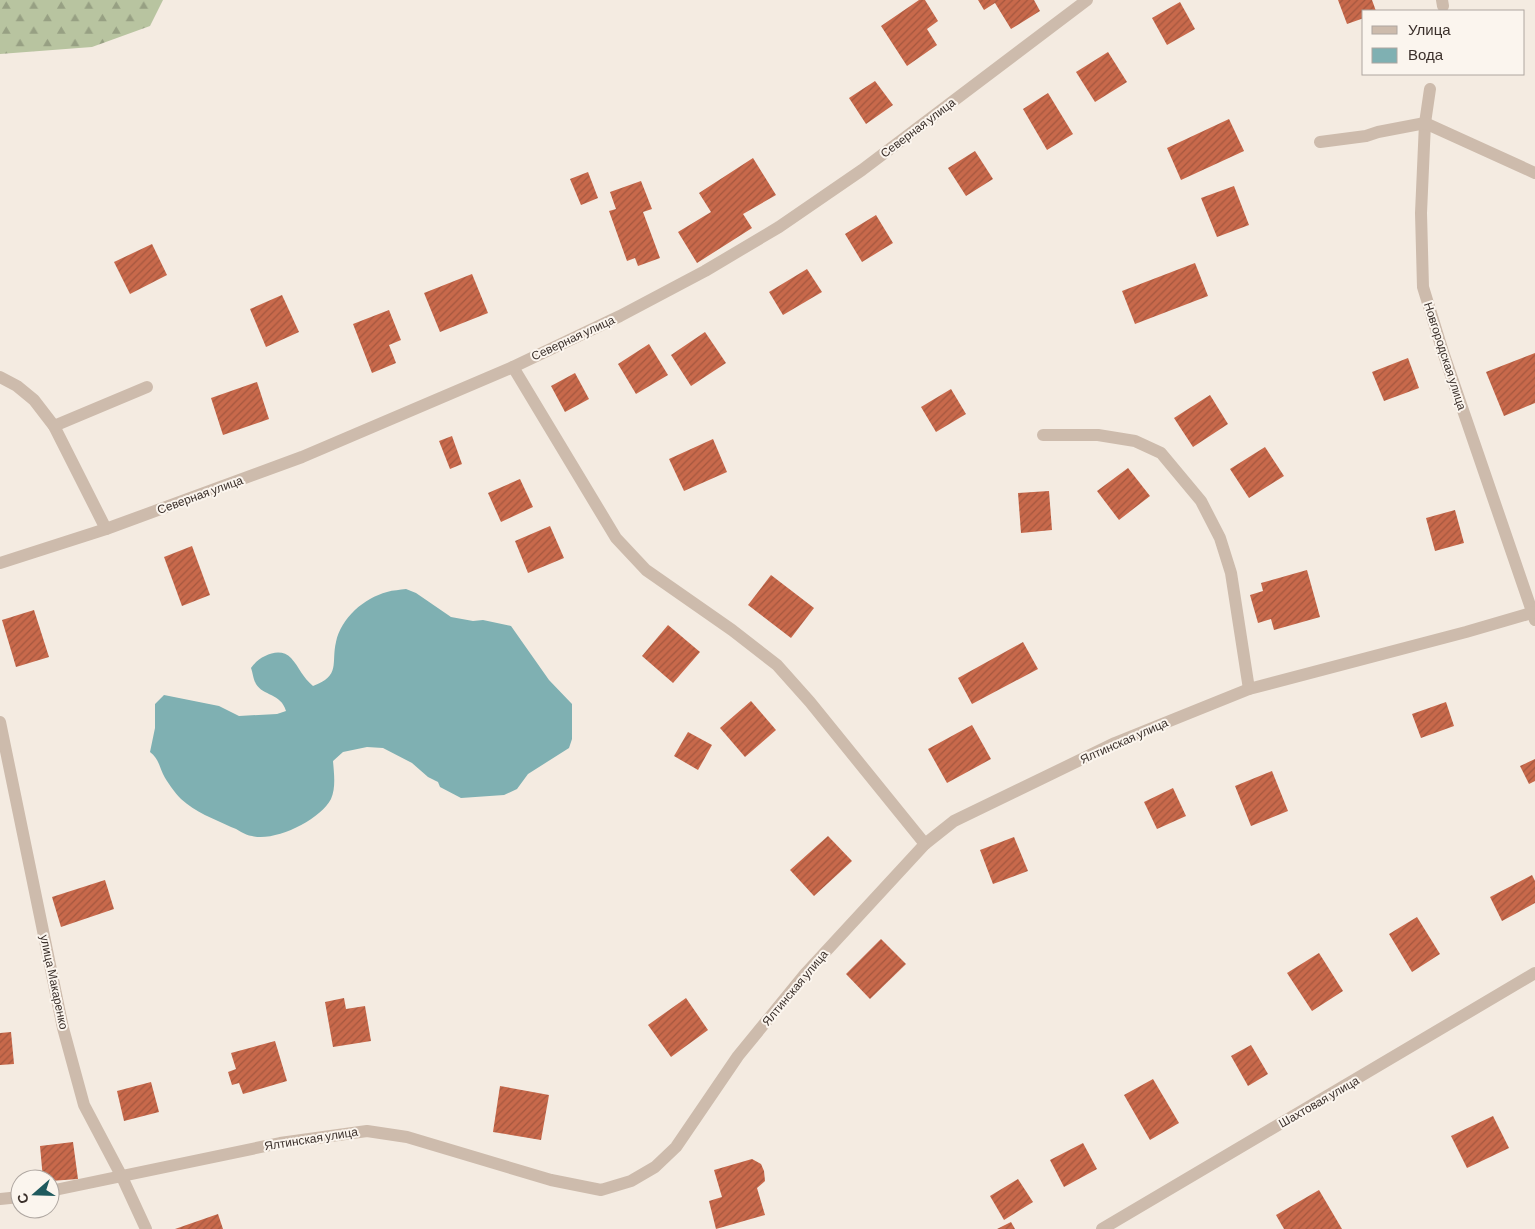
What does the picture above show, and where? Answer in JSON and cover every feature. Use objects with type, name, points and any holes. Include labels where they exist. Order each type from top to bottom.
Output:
[{"type":"street","name":"Северная улица","points":[[0,563],[106,529],[302,457],[513,366],[620,316],[778,227],[862,170],[1087,0]]},
{"type":"street","name":"Новгородская улица","points":[[1430,89],[1425,123],[1421,213],[1423,287],[1446,361],[1534,615]]},
{"type":"street","points":[[1320,142],[1366,136],[1425,123],[1535,173]]},
{"type":"street","points":[[513,366],[621,544],[646,570],[732,630],[777,665],[810,702],[925,844]]},
{"type":"street","points":[[0,377],[17,386],[34,400],[54,426],[106,529]]},
{"type":"street","points":[[54,426],[147,387]]},
{"type":"street","points":[[1043,435],[1098,435],[1135,441],[1161,453],[1201,500],[1220,538],[1231,573],[1249,689]]},
{"type":"street","name":"Ялтинская улица","points":[[60,1189],[280,1142],[367,1131],[408,1137],[552,1180],[601,1190],[631,1181],[655,1167],[676,1147],[738,1056],[799,982],[925,844],[954,821],[1115,743],[1249,689],[1534,615]]},
{"type":"street","name":"улица Макаренко","points":[[0,722],[63,1028],[84,1105],[122,1177],[146,1229]]},
{"type":"street","name":"Шахтовая улица","points":[[1102,1229],[1535,973]]},
{"type":"green space","points":[[0,0],[163,0],[150,26],[92,47],[0,54]]},
{"type":"water","points":[[406,589],[416,593],[451,617],[473,621],[483,620],[511,626],[549,680],[572,704],[572,739],[569,748],[528,774],[517,789],[504,795],[461,798],[440,787],[438,782],[428,777],[412,763],[383,748],[367,747],[343,752],[333,761],[334,790],[331,799],[325,807],[307,822],[272,836],[262,837],[246,834],[198,811],[179,797],[165,777],[157,759],[150,752],[155,728],[155,704],[164,695],[219,706],[239,716],[277,714],[286,711],[280,701],[259,688],[254,680],[251,668],[264,656],[281,653],[291,658],[313,686],[322,682],[328,678],[333,668],[336,642],[348,617],[362,604],[378,595],[389,591]]},
{"type":"building","points":[[919,0],[925,0],[938,21],[927,29],[937,45],[907,66],[881,26]]},
{"type":"building","points":[[978,0],[1034,0],[1040,11],[1011,29],[995,3],[984,10]]},
{"type":"building","points":[[1338,0],[1372,0],[1376,10],[1362,10],[1362,19],[1347,24]]},
{"type":"building","points":[[1180,2],[1195,29],[1167,45],[1152,18]]},
{"type":"building","points":[[1108,52],[1127,82],[1095,102],[1076,72]]},
{"type":"building","points":[[875,81],[893,105],[866,124],[849,98]]},
{"type":"building","points":[[1048,93],[1073,134],[1047,150],[1023,109]]},
{"type":"building","points":[[1229,119],[1244,151],[1181,180],[1167,148]]},
{"type":"building","points":[[975,151],[993,179],[966,196],[948,168]]},
{"type":"building","points":[[753,158],[776,195],[743,214],[752,228],[697,263],[678,232],[711,212],[699,193]]},
{"type":"building","points":[[588,172],[598,198],[581,205],[570,179]]},
{"type":"building","points":[[641,181],[652,209],[643,212],[660,258],[638,266],[635,258],[627,261],[609,211],[616,209],[610,192]]},
{"type":"building","points":[[1234,186],[1249,225],[1217,237],[1201,198]]},
{"type":"building","points":[[876,215],[893,243],[862,262],[845,234]]},
{"type":"building","points":[[152,244],[167,275],[130,294],[114,262]]},
{"type":"building","points":[[1195,263],[1208,296],[1135,324],[1122,291]]},
{"type":"building","points":[[807,269],[822,292],[783,315],[769,292]]},
{"type":"building","points":[[472,274],[488,313],[440,332],[424,293]]},
{"type":"building","points":[[282,295],[299,332],[266,347],[250,309]]},
{"type":"building","points":[[389,310],[401,340],[389,345],[396,363],[372,373],[353,324]]},
{"type":"building","points":[[705,332],[726,363],[691,386],[671,355]]},
{"type":"building","points":[[649,344],[668,375],[636,394],[618,364]]},
{"type":"building","points":[[1535,353],[1535,403],[1504,416],[1486,372]]},
{"type":"building","points":[[1408,358],[1419,388],[1384,401],[1372,372]]},
{"type":"building","points":[[575,373],[589,399],[565,412],[551,386]]},
{"type":"building","points":[[257,382],[269,419],[223,435],[211,398]]},
{"type":"building","points":[[951,389],[966,414],[936,432],[921,407]]},
{"type":"building","points":[[1210,395],[1228,424],[1193,447],[1174,418]]},
{"type":"building","points":[[452,436],[462,464],[450,469],[439,441]]},
{"type":"building","points":[[713,439],[727,472],[684,491],[669,459]]},
{"type":"building","points":[[1265,447],[1284,476],[1249,498],[1230,469]]},
{"type":"building","points":[[1128,468],[1150,496],[1119,520],[1097,491]]},
{"type":"building","points":[[520,479],[533,507],[501,522],[488,493]]},
{"type":"building","points":[[1049,491],[1052,530],[1021,533],[1018,493]]},
{"type":"building","points":[[1455,510],[1464,543],[1435,551],[1426,518]]},
{"type":"building","points":[[550,526],[564,558],[528,573],[515,541]]},
{"type":"building","points":[[192,546],[210,595],[182,606],[164,557]]},
{"type":"building","points":[[1307,570],[1320,617],[1274,630],[1271,619],[1258,623],[1250,595],[1263,591],[1261,583]]},
{"type":"building","points":[[771,575],[814,608],[791,638],[748,605]]},
{"type":"building","points":[[34,610],[49,657],[16,667],[2,620]]},
{"type":"building","points":[[668,625],[700,652],[673,683],[642,656]]},
{"type":"building","points":[[1023,642],[1038,669],[972,704],[958,678]]},
{"type":"building","points":[[751,701],[776,730],[745,757],[720,728]]},
{"type":"building","points":[[1446,702],[1454,726],[1421,738],[1412,714]]},
{"type":"building","points":[[972,725],[991,759],[947,783],[928,749]]},
{"type":"building","points":[[688,732],[712,745],[698,770],[674,756]]},
{"type":"building","points":[[1535,759],[1535,781],[1529,784],[1520,766]]},
{"type":"building","points":[[1272,771],[1288,811],[1251,826],[1235,786]]},
{"type":"building","points":[[1173,788],[1186,816],[1157,829],[1144,802]]},
{"type":"building","points":[[828,836],[852,861],[814,896],[790,870]]},
{"type":"building","points":[[1014,837],[1028,871],[993,884],[980,850]]},
{"type":"building","points":[[1532,875],[1535,881],[1535,903],[1502,921],[1490,897]]},
{"type":"building","points":[[105,880],[114,909],[61,927],[52,897]]},
{"type":"building","points":[[1417,917],[1440,954],[1412,972],[1389,934]]},
{"type":"building","points":[[881,939],[906,964],[870,999],[846,974]]},
{"type":"building","points":[[1319,953],[1343,991],[1312,1011],[1287,973]]},
{"type":"building","points":[[344,998],[346,1009],[365,1006],[371,1041],[333,1047],[325,1002]]},
{"type":"building","points":[[686,998],[708,1030],[671,1057],[648,1025]]},
{"type":"building","points":[[11,1032],[14,1064],[0,1065],[0,1033]]},
{"type":"building","points":[[275,1041],[287,1081],[243,1094],[239,1083],[232,1085],[228,1072],[236,1069],[231,1053]]},
{"type":"building","points":[[1251,1045],[1268,1074],[1248,1086],[1231,1056]]},
{"type":"building","points":[[1153,1079],[1179,1123],[1150,1140],[1124,1095]]},
{"type":"building","points":[[151,1082],[159,1112],[124,1121],[117,1091]]},
{"type":"building","points":[[500,1086],[549,1095],[541,1140],[493,1132]]},
{"type":"building","points":[[1493,1116],[1509,1148],[1467,1168],[1451,1136]]},
{"type":"building","points":[[73,1142],[78,1179],[60,1180],[60,1169],[42,1169],[40,1146]]},
{"type":"building","points":[[1083,1143],[1097,1169],[1064,1187],[1050,1160]]},
{"type":"building","points":[[752,1159],[761,1164],[764,1171],[765,1181],[757,1188],[765,1215],[716,1229],[709,1201],[722,1197],[714,1170]]},
{"type":"building","points":[[1018,1179],[1033,1202],[1004,1220],[990,1196]]},
{"type":"building","points":[[1319,1190],[1342,1229],[1284,1229],[1276,1215]]},
{"type":"building","points":[[218,1214],[223,1229],[175,1229]]},
{"type":"building","points":[[1011,1222],[1015,1229],[997,1229]]}]
